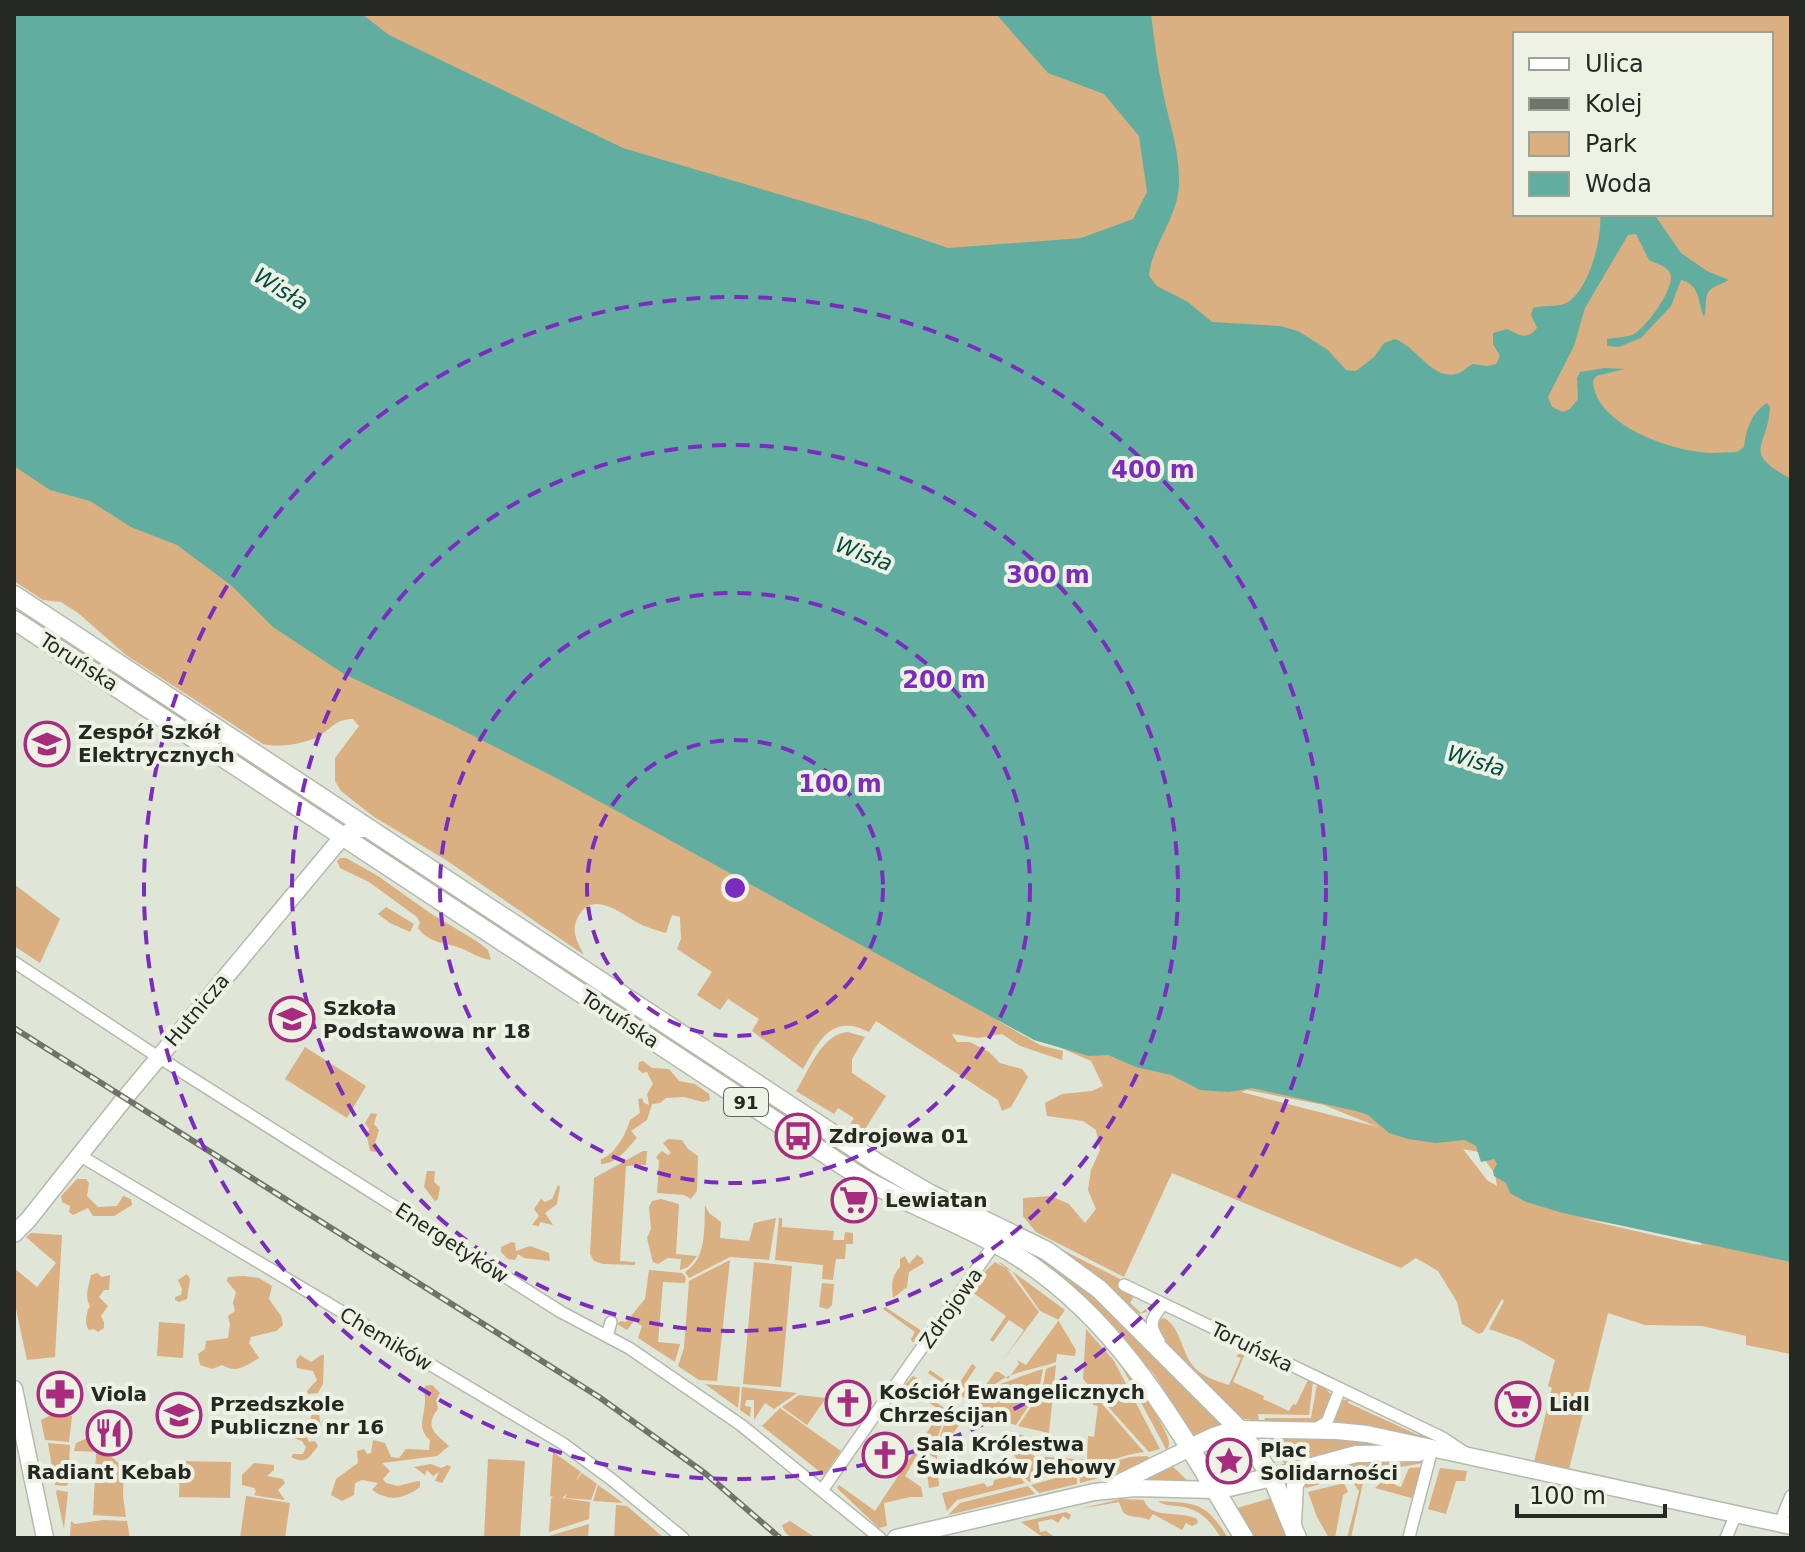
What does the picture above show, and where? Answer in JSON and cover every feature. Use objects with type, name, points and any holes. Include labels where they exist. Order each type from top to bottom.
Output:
[{"type":"main road","name":"Toruńska","points":[[14,595],[877,1163],[930,1194],[1047,1251],[1078,1272],[1239,1429]]},
{"type":"main road","name":"Toruńska","points":[[14,620],[859,1176],[916,1208],[995,1243],[1063,1289],[1104,1329],[1141,1373],[1190,1448]]},
{"type":"main road","points":[[41,637],[52,620]]},
{"type":"main road","points":[[1190,1448],[1239,1429]]},
{"type":"main road","name":"91","points":[[1239,1429],[1272,1477],[1295,1532]]},
{"type":"main road","name":"91","points":[[1190,1448],[1244,1538]]},
{"type":"main road","points":[[1216,1490],[1272,1477]]},
{"type":"street","points":[[343,836],[353,829],[371,829]]},
{"type":"street","name":"Hutnicza","points":[[14,1234],[343,836]]},
{"type":"street","name":"Energetyków","points":[[14,962],[158,1057],[561,1312],[629,1348],[741,1425],[880,1538]]},
{"type":"street","name":"Chemików","points":[[79,1155],[562,1443],[683,1538]]},
{"type":"street","name":"Hutnicza","points":[[14,1223],[34,1210]]},
{"type":"street","name":"Zdrojowa","points":[[823,1489],[995,1243]]},
{"type":"street","name":"Toruńska","points":[[1124,1285],[1464,1450],[1456,1455]]},
{"type":"street","points":[[1110,1300],[1123,1305],[1138,1318],[1152,1317],[1163,1304]]},
{"type":"street","name":"Toruńska","points":[[1152,1317],[1151,1328],[1162,1351]]},
{"type":"street","points":[[607,1336],[611,1322]]},
{"type":"street","points":[[14,1389],[45,1538]]},
{"type":"street","points":[[1314,1430],[1327,1422],[1340,1389]]},
{"type":"street","points":[[1239,1429],[1367,1434],[1431,1451],[1786,1525],[1791,1496]]},
{"type":"street","points":[[1094,1492],[1143,1473],[1190,1448]]},
{"type":"street","points":[[1272,1477],[1310,1465],[1375,1452],[1431,1451]]},
{"type":"street","points":[[1409,1537],[1431,1451]]},
{"type":"street","points":[[1295,1532],[1295,1484],[1302,1471],[1310,1465]]},
{"type":"street","points":[[896,1538],[1094,1492],[1135,1488],[1216,1490]]},
{"type":"street","points":[[1726,1538],[1736,1514]]},
{"type":"green space","points":[[14,14],[1791,14],[1791,1354],[1746,1345],[1746,1336],[1702,1326],[1645,1325],[1608,1313],[1569,1469],[1534,1462],[1552,1388],[1548,1386],[1555,1360],[1520,1340],[1489,1329],[1504,1301],[1502,1299],[1483,1332],[1479,1334],[1462,1324],[1457,1302],[1438,1271],[1416,1258],[1401,1268],[1172,1173],[1124,1277],[1036,1232],[1023,1216],[1023,1198],[1051,1196],[1069,1204],[1085,1223],[1096,1209],[1088,1190],[1091,1170],[1100,1150],[1096,1130],[1083,1121],[1047,1116],[1045,1103],[1062,1094],[1092,1091],[1103,1086],[1091,1061],[995,1019],[1040,1045],[1063,1051],[1062,1060],[1020,1046],[1002,1034],[978,1038],[952,1034],[957,1042],[970,1042],[989,1052],[1000,1063],[1022,1069],[1028,1077],[1011,1107],[1002,1111],[998,1100],[876,1021],[869,1032],[845,1026],[828,1033],[803,1069],[752,1031],[759,1019],[728,999],[720,1010],[697,995],[712,972],[677,949],[681,939],[680,917],[672,915],[666,933],[639,924],[604,905],[589,906],[582,910],[575,929],[584,955],[446,860],[374,817],[341,791],[335,781],[335,758],[359,726],[353,719],[338,722],[307,741],[284,745],[263,744],[126,655],[78,613],[61,602],[43,600],[14,581]],"holes":[[[1247,1090],[1324,1105],[1378,1127],[1241,1092]],[[1463,1149],[1479,1152],[1495,1174],[1497,1186],[1487,1180]],[[1578,1218],[1697,1237],[1702,1245],[1693,1244]]]},
{"type":"green space","points":[[99,657],[325,807],[321,814],[95,664]]},
{"type":"green space","points":[[354,834],[360,835],[963,1217],[883,1185]]},
{"type":"green space","points":[[346,858],[378,876],[478,942],[488,950],[491,960],[427,937],[418,928],[420,923],[417,917],[369,882],[340,868],[337,861]]},
{"type":"green space","points":[[14,884],[60,919],[40,963],[14,946]]},
{"type":"green space","points":[[386,907],[414,924],[410,932],[378,914]]},
{"type":"green space","points":[[848,1032],[865,1037],[852,1059],[852,1073],[886,1096],[862,1134],[850,1125],[854,1118],[838,1108],[834,1114],[796,1091],[823,1046],[830,1039]]},
{"type":"green space","points":[[305,1047],[366,1086],[347,1118],[285,1079]]},
{"type":"green space","points":[[643,1061],[652,1068],[669,1069],[679,1081],[695,1084],[709,1094],[710,1100],[666,1098],[652,1104],[647,1120],[631,1131],[637,1138],[626,1151],[601,1164],[601,1159],[619,1143],[630,1120],[640,1113],[638,1099],[642,1098],[649,1105],[647,1094],[653,1084],[647,1072],[642,1073],[638,1069],[639,1062]]},
{"type":"green space","points":[[371,1113],[377,1114],[374,1124],[379,1130],[375,1143],[379,1150],[376,1152],[370,1151],[369,1129],[365,1123]]},
{"type":"green space","points":[[668,1139],[682,1140],[698,1156],[697,1191],[691,1199],[684,1195],[657,1193],[659,1161],[656,1157],[662,1151],[668,1155],[671,1153],[663,1143]]},
{"type":"green space","points":[[647,1151],[646,1165],[626,1166],[620,1261],[635,1262],[635,1265],[594,1261],[590,1254],[594,1178]]},
{"type":"green space","points":[[427,1171],[435,1171],[434,1182],[440,1187],[435,1201],[424,1187]]},
{"type":"green space","points":[[77,1179],[86,1179],[89,1183],[87,1196],[98,1207],[117,1206],[123,1196],[131,1199],[132,1205],[114,1216],[93,1216],[88,1208],[73,1215],[61,1196]]},
{"type":"green space","points":[[558,1185],[557,1204],[545,1213],[553,1225],[540,1222],[539,1226],[532,1225],[539,1216],[534,1209],[541,1199],[545,1202],[552,1199]]},
{"type":"green space","points":[[661,1199],[679,1204],[676,1254],[697,1256],[688,1267],[680,1270],[681,1259],[668,1258],[658,1264],[653,1262],[647,1238],[651,1229],[649,1207],[652,1201]]},
{"type":"green space","points":[[705,1205],[709,1213],[721,1222],[720,1238],[749,1241],[754,1223],[776,1218],[769,1260],[730,1257],[689,1278],[685,1272],[697,1259],[703,1242]]},
{"type":"green space","points":[[779,1218],[782,1218],[782,1227],[834,1231],[833,1240],[844,1240],[845,1232],[853,1233],[853,1244],[846,1244],[845,1259],[836,1259],[833,1280],[822,1279],[823,1265],[775,1260]]},
{"type":"green space","points":[[1015,1226],[1124,1281],[1134,1296],[1130,1303],[1141,1313],[1146,1309],[1147,1312],[1138,1314],[1115,1292]]},
{"type":"green space","points":[[31,1233],[62,1235],[55,1357],[27,1360],[14,1300],[14,1268],[37,1287],[56,1263],[26,1237]]},
{"type":"green space","points":[[1010,1241],[1041,1257],[1098,1299],[1151,1347],[1225,1423],[1195,1438],[1154,1374],[1100,1315]]},
{"type":"green space","points":[[512,1242],[516,1251],[530,1246],[549,1253],[550,1261],[524,1258],[518,1254],[515,1260],[508,1259],[501,1252],[501,1247]]},
{"type":"green space","points":[[917,1255],[924,1263],[909,1272],[907,1287],[893,1298],[892,1283],[900,1267],[900,1259],[905,1256],[909,1264]]},
{"type":"green space","points":[[730,1260],[717,1381],[699,1380],[678,1366],[684,1348],[689,1281]]},
{"type":"green space","points":[[754,1262],[792,1266],[781,1387],[743,1384]]},
{"type":"green space","points":[[995,1262],[1007,1269],[1039,1312],[1003,1360],[1024,1330],[1009,1320],[993,1342],[990,1340],[1006,1316],[972,1292],[977,1279]]},
{"type":"green space","points":[[649,1270],[682,1273],[686,1277],[685,1283],[663,1282],[658,1342],[680,1344],[675,1362],[638,1338],[642,1326],[634,1321],[627,1330],[617,1324],[626,1322],[645,1299]]},
{"type":"green space","points":[[1012,1271],[1065,1310],[1058,1320],[1040,1311]]},
{"type":"green space","points":[[97,1273],[102,1277],[110,1275],[109,1290],[104,1290],[99,1297],[108,1306],[101,1316],[104,1328],[98,1332],[89,1330],[86,1322],[90,1306],[88,1287],[91,1275]]},
{"type":"green space","points":[[187,1274],[190,1279],[187,1299],[179,1302],[175,1300],[182,1289],[178,1280]]},
{"type":"green space","points":[[228,1277],[259,1278],[272,1286],[269,1299],[281,1316],[283,1325],[276,1331],[251,1337],[249,1343],[259,1358],[245,1366],[232,1369],[222,1365],[212,1369],[200,1365],[198,1354],[205,1349],[206,1341],[228,1338],[228,1316],[235,1311],[233,1303],[236,1292],[227,1281]]},
{"type":"green space","points":[[822,1283],[834,1284],[832,1305],[828,1309],[819,1307]]},
{"type":"green space","points":[[885,1307],[925,1333],[919,1342],[912,1342],[915,1332],[883,1309]]},
{"type":"green space","points":[[1164,1318],[1174,1327],[1194,1368],[1214,1380],[1229,1385],[1241,1358],[1236,1356],[1246,1351],[1233,1382],[1264,1396],[1263,1399],[1289,1411],[1293,1404],[1296,1405],[1308,1380],[1313,1382],[1309,1415],[1258,1414],[1259,1421],[1239,1418],[1158,1333],[1157,1321]]},
{"type":"green space","points":[[1058,1321],[1076,1350],[1075,1356],[1057,1354],[1056,1362],[1011,1376],[1019,1364],[1017,1360],[1026,1365]]},
{"type":"green space","points":[[159,1322],[185,1324],[183,1358],[157,1356]]},
{"type":"green space","points":[[1086,1329],[1114,1361],[1160,1449],[1149,1452],[1083,1379]]},
{"type":"green space","points":[[1115,1354],[1165,1430],[1169,1440],[1167,1451]]},
{"type":"green space","points":[[300,1355],[311,1362],[324,1355],[323,1384],[318,1393],[308,1394],[307,1391],[317,1380],[313,1371],[297,1368],[296,1360]]},
{"type":"green space","points":[[972,1364],[976,1367],[964,1385],[972,1391],[966,1399],[928,1373],[930,1370],[956,1388]]},
{"type":"green space","points":[[1056,1365],[1049,1433],[1018,1426],[1042,1391],[1046,1369]]},
{"type":"green space","points":[[1043,1369],[1039,1390],[1016,1425],[997,1420],[979,1408],[980,1404],[977,1406],[973,1403],[995,1372],[1006,1377],[994,1386]]},
{"type":"green space","points":[[913,1376],[917,1378],[912,1386],[947,1410],[936,1442],[939,1486],[929,1488],[927,1475],[936,1458],[920,1450],[905,1476],[921,1487],[923,1497],[884,1503],[887,1526],[879,1528],[837,1488],[839,1485],[875,1511],[941,1411],[905,1385]]},
{"type":"green space","points":[[1084,1383],[1144,1452],[1079,1467],[1077,1459],[1087,1459],[1088,1436],[1094,1437],[1098,1406],[1093,1405],[1093,1397],[1086,1396]]},
{"type":"green space","points":[[705,1384],[740,1387],[738,1408]]},
{"type":"green space","points":[[1317,1384],[1332,1396],[1326,1417],[1320,1422],[1264,1421],[1265,1418],[1311,1418]]},
{"type":"green space","points":[[432,1385],[440,1393],[436,1400],[438,1409],[432,1421],[433,1430],[449,1446],[437,1456],[382,1463],[390,1471],[383,1479],[386,1483],[398,1486],[420,1481],[420,1487],[402,1496],[390,1497],[372,1490],[378,1483],[362,1480],[355,1483],[354,1495],[342,1501],[331,1495],[336,1479],[358,1463],[357,1451],[364,1449],[367,1454],[371,1453],[373,1440],[385,1443],[391,1457],[399,1458],[406,1449],[429,1450],[430,1440],[423,1431],[422,1422],[425,1386]]},
{"type":"green space","points":[[742,1387],[797,1393],[774,1409],[765,1403],[754,1420],[754,1400],[746,1400],[745,1406],[751,1407],[750,1417],[740,1410]]},
{"type":"green space","points":[[799,1395],[826,1398],[807,1425],[782,1407]]},
{"type":"green space","points":[[1349,1399],[1348,1403],[1418,1435],[1421,1431],[1444,1442],[1332,1423],[1340,1401]]},
{"type":"green space","points":[[954,1404],[962,1412],[962,1422],[953,1433],[938,1442],[949,1411]]},
{"type":"green space","points":[[318,1405],[321,1409],[321,1426],[314,1427],[306,1436],[309,1442],[315,1441],[318,1446],[304,1460],[291,1457],[293,1454],[303,1454],[306,1447],[293,1434],[308,1428],[314,1406]]},
{"type":"green space","points":[[780,1408],[841,1451],[824,1475],[762,1426]]},
{"type":"green space","points":[[51,1415],[72,1416],[69,1442],[45,1440],[41,1420]]},
{"type":"green space","points":[[1014,1432],[1032,1439],[1039,1446],[1034,1450],[1034,1456],[1075,1459],[1076,1467],[1029,1482],[1011,1463],[1018,1461],[1012,1452],[1011,1436]]},
{"type":"green space","points":[[90,1437],[124,1468],[126,1517],[93,1515],[96,1454],[101,1452],[74,1451],[76,1443]]},
{"type":"green space","points":[[1336,1437],[1386,1444],[1348,1448],[1286,1466],[1267,1438]]},
{"type":"green space","points":[[1226,1442],[1234,1445],[1246,1463],[1245,1472],[1240,1477],[1224,1477],[1214,1462],[1213,1453]]},
{"type":"green space","points":[[48,1443],[70,1445],[66,1486],[55,1485]]},
{"type":"green space","points":[[553,1452],[581,1472],[575,1482],[582,1473],[597,1484],[591,1500],[565,1498],[567,1494],[562,1498],[590,1502],[589,1519],[549,1532],[553,1497],[550,1496]]},
{"type":"green space","points":[[1130,1457],[1149,1458],[1121,1472],[1080,1483],[1079,1471]]},
{"type":"green space","points":[[488,1459],[525,1461],[520,1538],[484,1538]]},
{"type":"green space","points":[[1421,1459],[1423,1463],[1350,1476],[1347,1469],[1351,1461]]},
{"type":"green space","points":[[180,1461],[231,1462],[230,1498],[179,1497]]},
{"type":"green space","points":[[254,1463],[274,1465],[274,1470],[267,1476],[283,1479],[285,1483],[278,1490],[285,1500],[254,1495],[254,1488],[242,1485],[242,1475]]},
{"type":"green space","points":[[431,1464],[441,1468],[451,1467],[442,1483],[435,1481],[439,1472],[433,1476],[427,1470],[425,1475],[414,1467]]},
{"type":"green space","points":[[1171,1465],[1188,1481],[1138,1482]]},
{"type":"green space","points":[[1334,1465],[1342,1478],[1306,1488],[1303,1484],[1309,1474]]},
{"type":"green space","points":[[1424,1467],[1415,1499],[1375,1488],[1395,1470],[1395,1485],[1401,1487],[1409,1468]]},
{"type":"green space","points":[[1012,1468],[1025,1483],[957,1500],[947,1511],[942,1493],[984,1483],[987,1487],[993,1485],[994,1480],[1015,1475]]},
{"type":"green space","points":[[1440,1468],[1467,1471],[1465,1481],[1456,1481],[1446,1514],[1428,1509]]},
{"type":"green space","points":[[1077,1472],[1077,1484],[1039,1493],[1031,1485]]},
{"type":"green space","points":[[1364,1478],[1351,1538],[1347,1538],[1359,1491],[1352,1481]]},
{"type":"green space","points":[[1344,1483],[1348,1492],[1343,1495],[1335,1538],[1329,1538],[1308,1492]]},
{"type":"green space","points":[[598,1485],[623,1503],[593,1501]]},
{"type":"green space","points":[[1028,1486],[1035,1494],[948,1515],[960,1503]]},
{"type":"green space","points":[[56,1492],[68,1492],[64,1529]]},
{"type":"green space","points":[[246,1496],[290,1503],[285,1538],[240,1538]]},
{"type":"green space","points":[[1271,1498],[1288,1538],[1251,1538],[1234,1509]]},
{"type":"green space","points":[[1121,1499],[1144,1500],[1153,1510],[1190,1516],[1198,1523],[1192,1526],[1186,1523],[1182,1530],[1153,1514],[1149,1520],[1129,1516],[1123,1512],[1119,1502],[1079,1509]]},
{"type":"green space","points":[[1158,1501],[1200,1507],[1207,1511],[1228,1538],[1221,1538],[1196,1511]]},
{"type":"green space","points":[[616,1505],[627,1506],[664,1538],[614,1538]]},
{"type":"green space","points":[[1066,1512],[1071,1515],[1069,1520],[1063,1516],[1058,1523],[1052,1519],[1038,1522],[1040,1532],[1046,1531],[1056,1538],[1044,1538],[1021,1522]]},
{"type":"green space","points":[[71,1521],[75,1524],[127,1521],[130,1538],[70,1536]]},
{"type":"green space","points":[[790,1521],[816,1538],[791,1537],[782,1525]]},
{"type":"green space","points":[[589,1524],[588,1538],[548,1538],[549,1536]]},
{"type":"water","name":"Wisła","points":[[14,14],[362,14],[389,35],[623,148],[869,221],[948,248],[1081,238],[1133,219],[1147,192],[1139,136],[1104,94],[1048,73],[996,14],[1151,14],[1160,78],[1176,147],[1179,184],[1178,196],[1149,276],[1157,286],[1188,302],[1212,322],[1280,326],[1298,331],[1328,350],[1346,370],[1356,371],[1374,357],[1384,343],[1395,339],[1447,375],[1459,373],[1473,364],[1496,364],[1500,356],[1493,344],[1493,333],[1507,329],[1523,336],[1530,334],[1537,328],[1531,315],[1533,308],[1564,304],[1580,289],[1596,250],[1600,216],[1655,216],[1681,253],[1707,271],[1729,280],[1710,290],[1704,317],[1695,290],[1681,280],[1671,306],[1641,338],[1619,347],[1607,346],[1607,339],[1632,335],[1644,325],[1664,297],[1671,279],[1666,268],[1649,260],[1636,234],[1628,235],[1585,308],[1574,346],[1548,397],[1552,407],[1563,412],[1578,399],[1577,378],[1580,372],[1625,369],[1596,376],[1593,381],[1597,396],[1618,421],[1668,445],[1709,453],[1737,452],[1744,447],[1750,422],[1767,403],[1770,407],[1761,455],[1775,470],[1791,479],[1791,1262],[1563,1213],[1526,1202],[1510,1193],[1506,1183],[1494,1176],[1497,1164],[1494,1159],[1481,1162],[1476,1146],[1465,1140],[1436,1143],[1408,1139],[1389,1133],[1368,1115],[1356,1111],[1252,1088],[1229,1092],[1200,1090],[1171,1075],[1136,1067],[1108,1055],[1089,1056],[1034,1040],[562,781],[344,674],[273,627],[232,586],[177,545],[131,527],[90,501],[50,490],[14,466]]},
{"type":"railway","points":[[14,1028],[599,1397],[706,1474],[780,1538]]},
{"type":"place","name":"Zespół Szkół Elektrycznych","points":[[47,744]]},
{"type":"place","name":"Szkoła Podstawowa nr 18","points":[[292,1019]]},
{"type":"place","name":"Zdrojowa 01","points":[[798,1136]]},
{"type":"place","name":"Lewiatan","points":[[854,1200]]},
{"type":"place","name":"Viola","points":[[60,1394]]},
{"type":"place","name":"Kościół Ewangelicznych Chrześcijan","points":[[848,1403]]},
{"type":"place","name":"Lidl","points":[[1518,1404]]},
{"type":"place","name":"Przedszkole Publiczne nr 16","points":[[179,1415]]},
{"type":"place","name":"Radiant Kebab","points":[[109,1433]]},
{"type":"place","name":"Sala Królestwa Świadków Jehowy","points":[[885,1455]]},
{"type":"place","name":"Plac Solidarności","points":[[1229,1461]]}]
